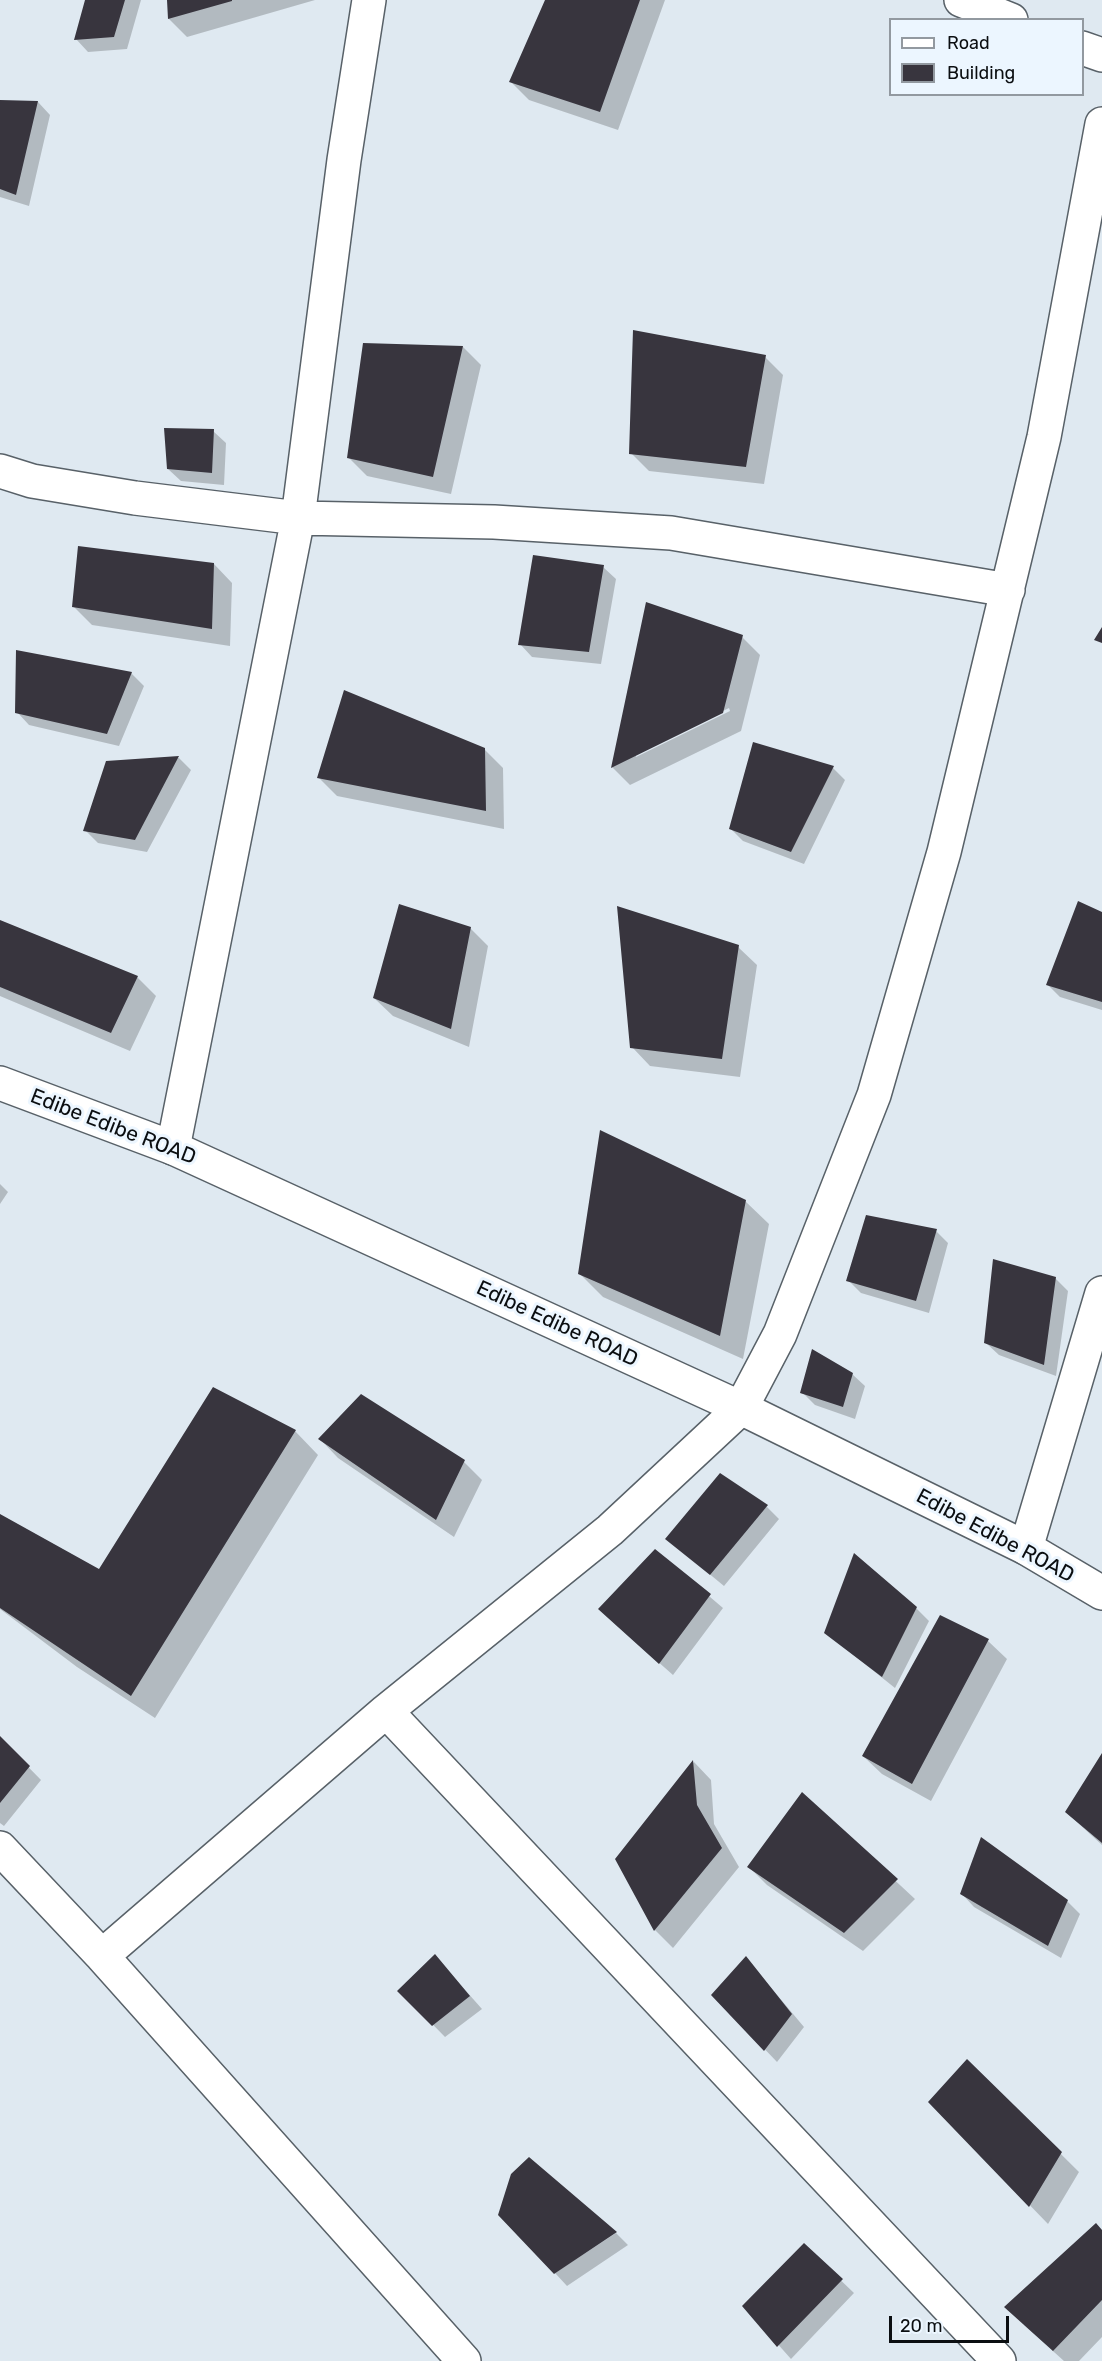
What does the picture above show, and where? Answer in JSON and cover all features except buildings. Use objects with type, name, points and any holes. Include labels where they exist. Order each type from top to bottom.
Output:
[{"type":"street","points":[[173,1148],[298,518],[344,160],[369,0]]},
{"type":"street","points":[[961,0],[1006,18]]},
{"type":"street","points":[[1084,48],[1102,55]]},
{"type":"street","points":[[102,1956],[387,1711],[609,1530],[741,1408],[780,1334],[874,1095],[944,852],[1044,437],[1102,124]]},
{"type":"street","points":[[0,471],[32,481],[135,498],[298,518],[494,522],[671,533],[1008,590]]},
{"type":"street","name":"Edibe Edibe ROAD","points":[[0,1083],[173,1148],[741,1408],[1026,1548],[1102,1593]]},
{"type":"street","points":[[1026,1548],[1102,1293]]},
{"type":"street","points":[[387,1711],[999,2361]]},
{"type":"street","points":[[0,1848],[102,1956],[464,2361]]}]
